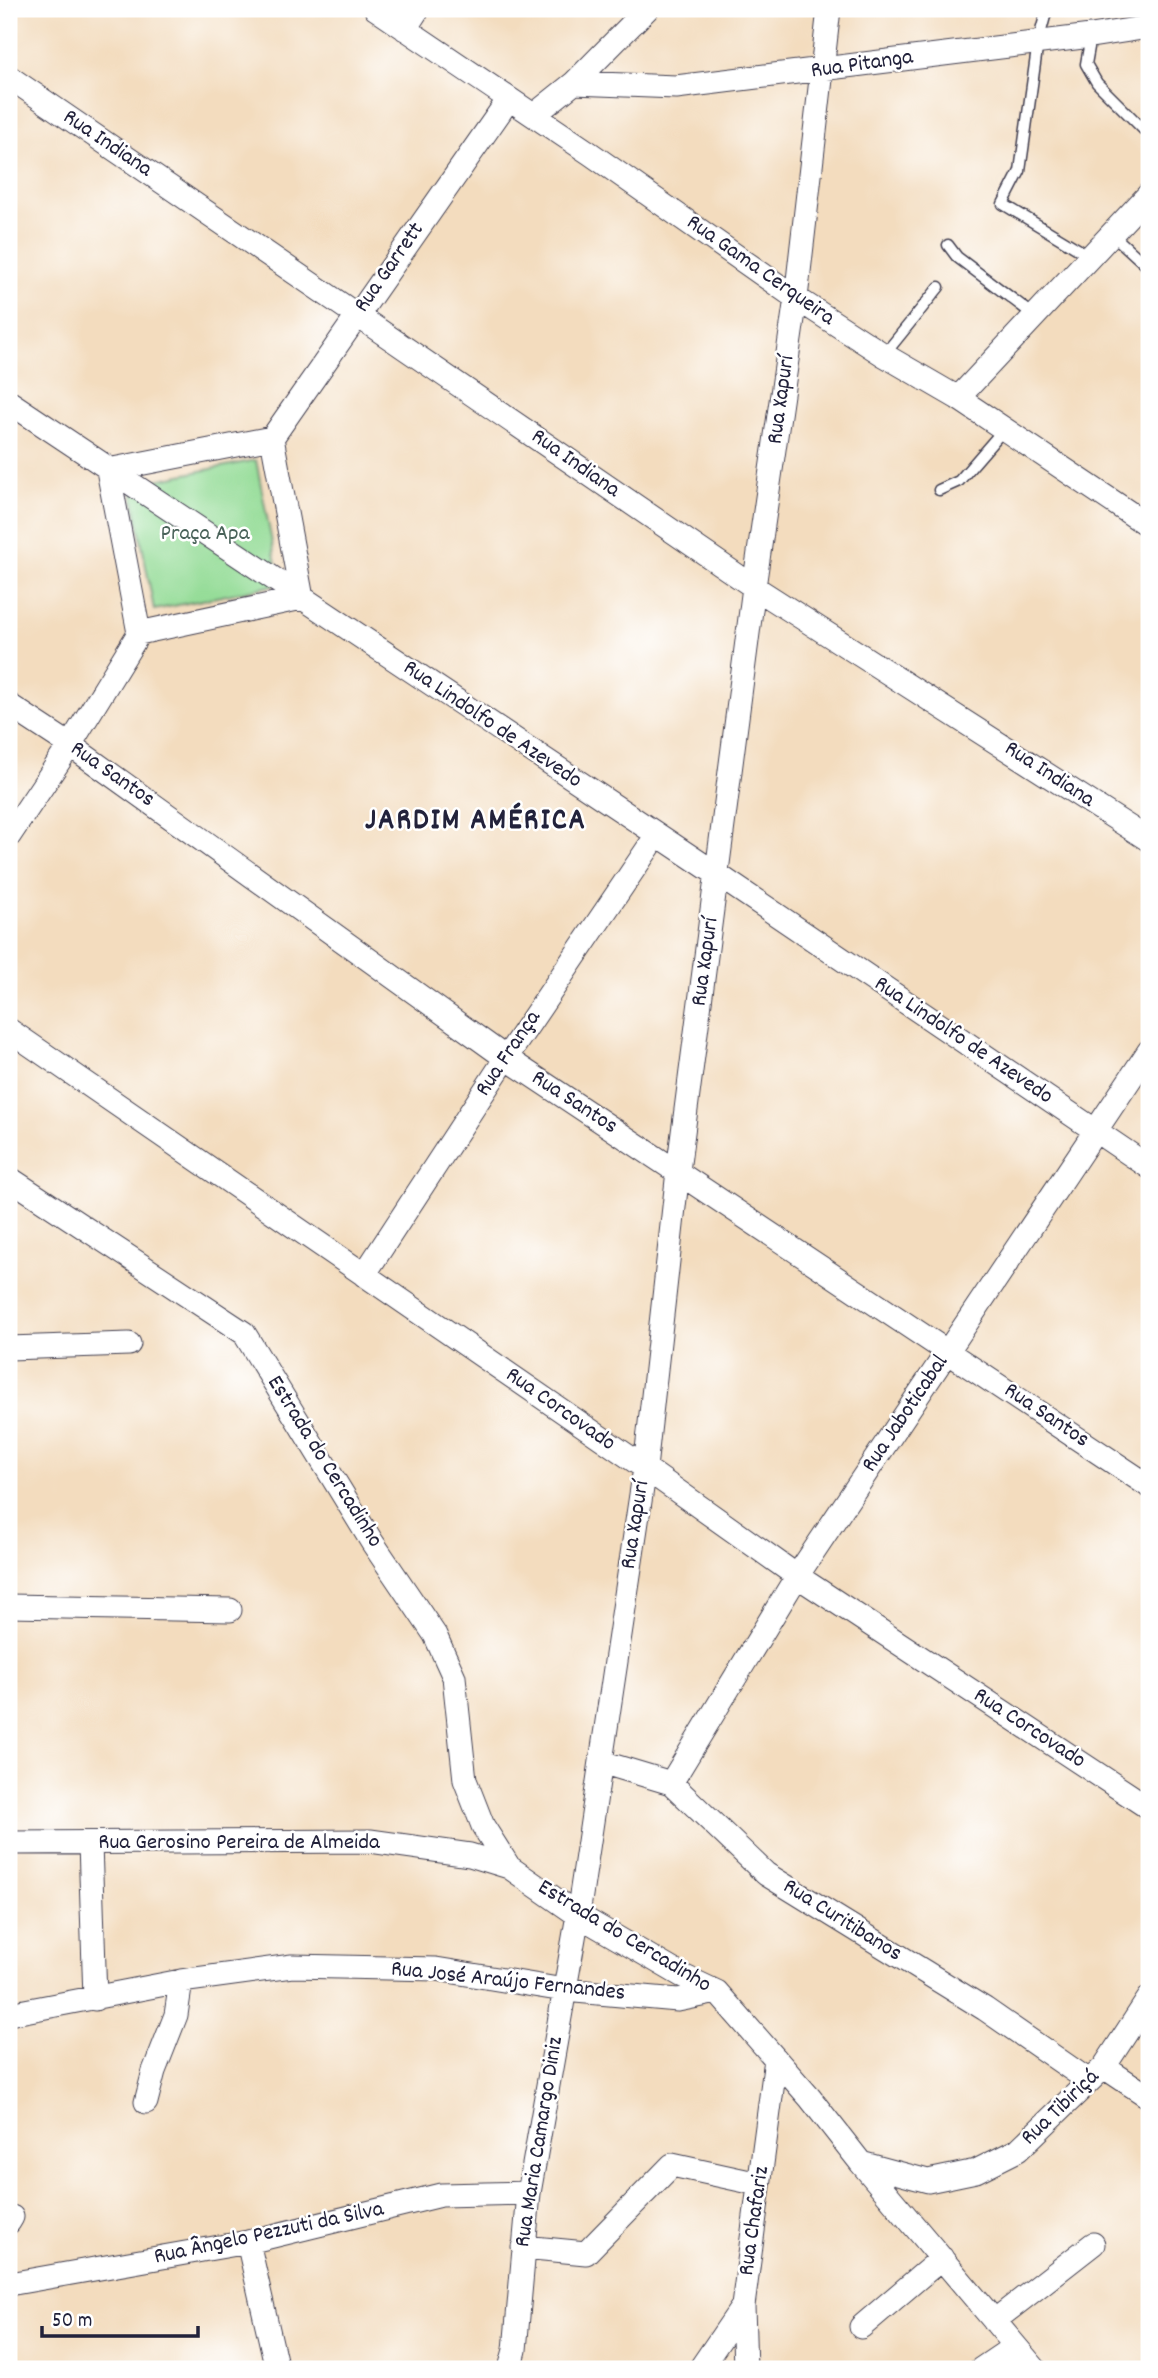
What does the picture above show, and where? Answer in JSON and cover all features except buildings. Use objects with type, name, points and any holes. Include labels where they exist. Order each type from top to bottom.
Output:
[{"type":"street","name":"Rua Gama Cerqueira","points":[[376,9],[796,298],[884,355],[958,398],[1149,526]]},
{"type":"street","points":[[405,29],[418,9]]},
{"type":"street","points":[[534,116],[574,83],[647,9]]},
{"type":"street","name":"Rua Xapurí","points":[[578,1915],[645,1468],[678,1171],[754,587],[796,298],[829,9]]},
{"type":"street","name":"Rua Pitanga","points":[[574,83],[676,87],[1149,27]]},
{"type":"street","name":"Rua Indiana","points":[[9,77],[754,587],[1149,840]]},
{"type":"street","name":"Rua Garrett","points":[[272,438],[509,99]]},
{"type":"street","points":[[958,398],[1149,194]]},
{"type":"street","name":"Rua Lindolfo de Azevedo","points":[[9,402],[718,875],[1149,1167]]},
{"type":"street","points":[[9,836],[70,745],[139,633],[108,470],[272,438],[302,598],[139,633]]},
{"type":"street","name":"Rua Santos","points":[[9,705],[70,745],[506,1058],[1149,1486]]},
{"type":"street","name":"Rua França","points":[[364,1275],[657,835]]},
{"type":"street","name":"Rua Corcovado","points":[[9,1030],[645,1468],[797,1576],[1149,1808]]},
{"type":"street","name":"Rua Jaboticabal","points":[[671,1783],[797,1576],[1149,1051]]},
{"type":"street","name":"Estrada do Cercadinho","points":[[9,1178],[244,1333],[372,1542],[435,1634],[454,1678],[465,1780],[484,1826],[509,1867],[578,1915],[681,1975],[717,1992],[1035,2369]]},
{"type":"street","points":[[9,1348],[129,1344]]},
{"type":"street","points":[[9,1606],[230,1610]]},
{"type":"street","name":"Rua Curitibanos","points":[[601,1762],[671,1783],[766,1874],[1096,2074],[1149,2097]]},
{"type":"street","name":"Rua Gerosino Pereira de Almeida","points":[[9,1843],[370,1841],[470,1855],[509,1867]]},
{"type":"street","points":[[90,1843],[95,1999]]},
{"type":"street","name":"Rua Maria Camargo Diniz","points":[[510,2369],[529,2193],[578,1915]]},
{"type":"street","name":"Rua José Araújo Fernandes","points":[[9,2014],[181,1981],[292,1966],[436,1969],[564,1990],[678,2000],[717,1992]]},
{"type":"street","points":[[146,2102],[154,2071],[176,2015],[181,1981]]},
{"type":"street","name":"Rua Tibiriçá","points":[[861,2163],[928,2181],[975,2171],[1018,2150],[1096,2074],[1149,1998]]},
{"type":"street","name":"Rua Chafariz","points":[[700,2369],[743,2306],[776,2059]]},
{"type":"street","points":[[523,2247],[586,2253],[672,2165],[759,2184]]},
{"type":"street","name":"Rua Ângelo Pezzuti da Silva","points":[[9,2284],[248,2242],[441,2195],[529,2193]]},
{"type":"street","points":[[248,2242],[277,2369]]},
{"type":"street","points":[[994,2321],[1093,2244]]},
{"type":"street","points":[[861,2327],[942,2258]]},
{"type":"street","points":[[743,2306],[745,2369]]},
{"type":"street","points":[[981,2369],[1015,2346]]},
{"type":"lane","points":[[1047,9],[1038,42],[1020,171],[1003,205],[1091,257]]},
{"type":"lane","points":[[1091,36],[1086,64],[1097,83],[1149,135]]},
{"type":"lane","points":[[1112,234],[1149,268]]},
{"type":"lane","points":[[948,245],[957,257],[1035,316]]},
{"type":"lane","points":[[884,355],[939,287]]},
{"type":"lane","points":[[939,490],[958,481],[1004,429]]},
{"type":"green space","name":"Praça Apa","points":[[256,460],[280,584],[154,610],[131,485]]},
{"type":"district","name":"JARDIM AMÉRICA","points":[[476,822]]}]
